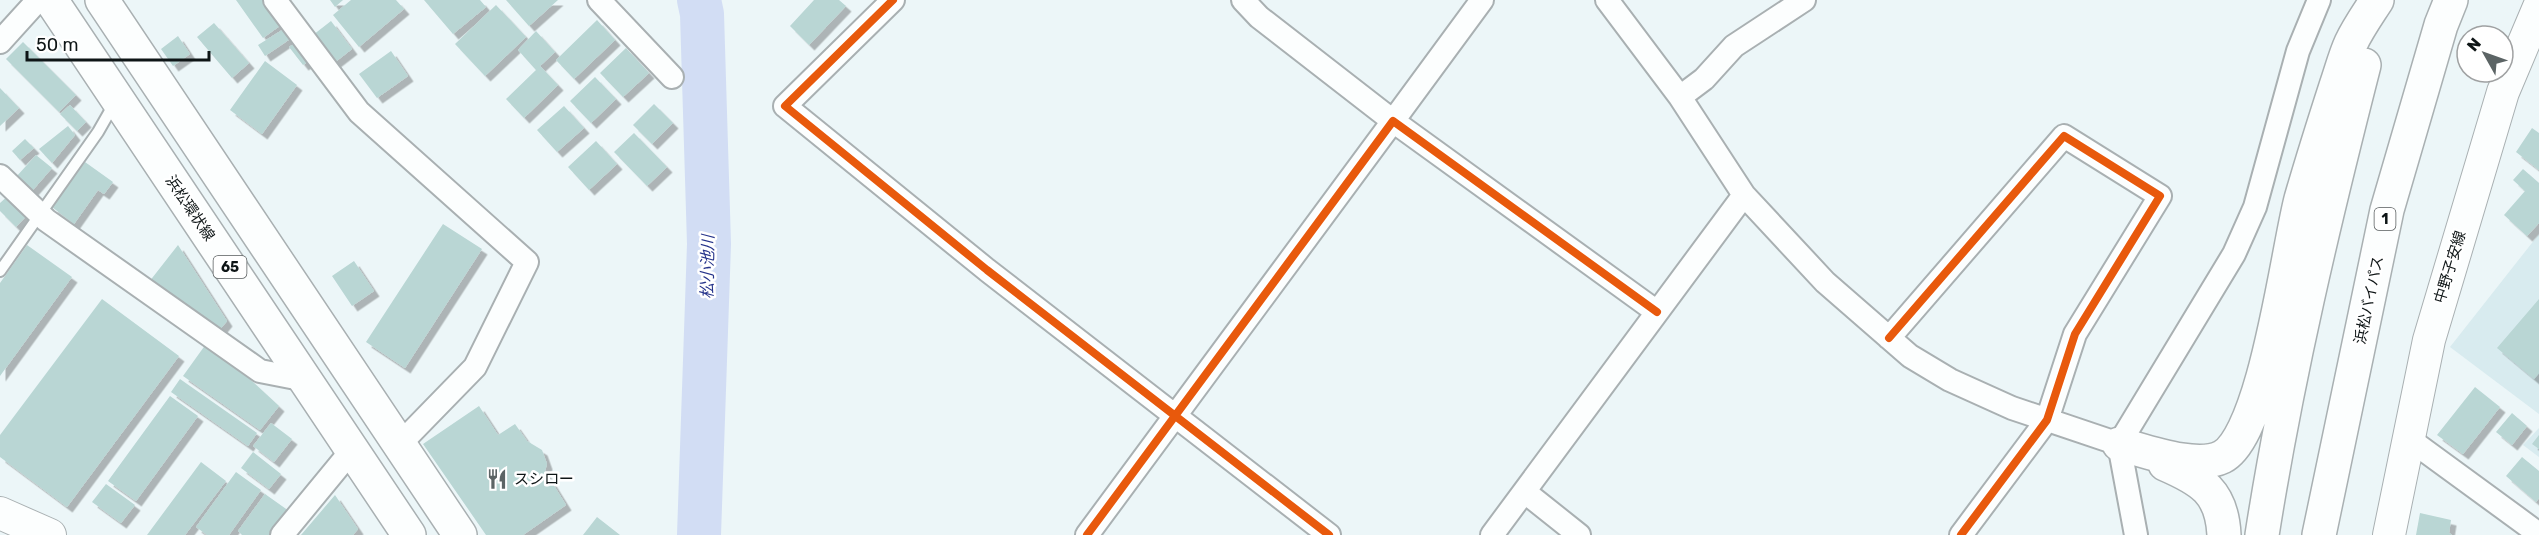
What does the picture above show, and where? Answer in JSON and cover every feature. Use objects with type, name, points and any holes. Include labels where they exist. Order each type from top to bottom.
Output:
[{"type":"main road","name":"浜松環状線","points":[[51,0],[409,535]]},
{"type":"main road","name":"65","points":[[102,0],[460,535]]},
{"type":"main road","points":[[2120,444],[2175,459],[2202,461],[2222,457],[2234,446],[2246,423],[2272,341],[2300,202],[2325,120],[2351,43],[2377,0]]},
{"type":"main road","points":[[2262,535],[2279,425],[2330,195],[2382,0]]},
{"type":"main road","name":"浜松バイパス","points":[[2319,535],[2388,210],[2441,25],[2451,0]]},
{"type":"main road","name":"中野子安線","points":[[2389,535],[2429,340],[2503,92],[2539,8]]},
{"type":"main road","points":[[2120,444],[2187,473],[2205,486],[2218,503],[2224,535]]},
{"type":"main road","points":[[0,513],[50,535]]},
{"type":"street","points":[[0,42],[38,0]]},
{"type":"street","points":[[275,0],[359,112],[527,262],[475,367],[399,445]]},
{"type":"street","points":[[599,0],[672,77]]},
{"type":"street","points":[[893,0],[785,105],[1175,418],[1329,535]]},
{"type":"street","points":[[1244,0],[1259,17],[1393,121],[1657,312]]},
{"type":"street","points":[[1087,535],[1482,0]]},
{"type":"street","points":[[1607,0],[1680,97],[1744,195],[1825,282],[1889,338],[1910,356],[1950,380],[2012,408],[2120,444]]},
{"type":"street","points":[[1680,97],[1704,79],[1734,46],[1776,7],[1804,0]]},
{"type":"street","points":[[2136,535],[2120,444],[2234,254],[2255,207],[2298,51],[2319,0]]},
{"type":"street","points":[[1889,338],[2064,136],[2160,196],[2075,334],[2047,420],[1961,535]]},
{"type":"street","points":[[0,176],[39,216],[260,371],[306,380]]},
{"type":"street","points":[[1492,535],[1744,195]]},
{"type":"street","points":[[2409,439],[2539,534]]},
{"type":"street","points":[[282,535],[352,450]]},
{"type":"street","points":[[1525,492],[1579,535]]},
{"type":"lane","points":[[0,271],[98,132],[117,99]]},
{"type":"shaded area","points":[[2539,234],[2539,414],[2450,347]]},
{"type":"shaded area","points":[[2539,428],[2539,457],[2523,445]]},
{"type":"building","points":[[236,0],[263,0],[281,25],[263,38]]},
{"type":"building","points":[[330,0],[343,0],[335,7]]},
{"type":"building","points":[[351,0],[396,0],[404,9],[359,47],[333,15]]},
{"type":"building","points":[[424,0],[480,0],[486,7],[453,34]]},
{"type":"building","points":[[506,0],[558,0],[529,26]]},
{"type":"building","points":[[814,0],[839,0],[846,6],[809,45],[790,26]]},
{"type":"building","points":[[496,5],[526,37],[485,76],[455,44]]},
{"type":"building","points":[[597,20],[615,40],[574,79],[556,60]]},
{"type":"building","points":[[331,21],[352,49],[334,63],[313,35]]},
{"type":"building","points":[[214,23],[249,63],[232,78],[197,37]]},
{"type":"building","points":[[287,27],[293,37],[265,56],[258,45]]},
{"type":"building","points":[[536,31],[555,52],[540,66],[558,85],[524,118],[506,99],[536,70],[518,50]]},
{"type":"building","points":[[178,36],[190,54],[173,66],[161,49]]},
{"type":"building","points":[[298,41],[312,59],[303,65],[289,47]]},
{"type":"building","points":[[23,42],[76,95],[59,112],[6,59]]},
{"type":"building","points":[[626,48],[649,73],[623,97],[600,73]]},
{"type":"building","points":[[391,51],[408,76],[377,98],[359,74]]},
{"type":"building","points":[[265,61],[297,85],[262,134],[230,110]]},
{"type":"building","points":[[595,77],[616,99],[591,123],[570,101]]},
{"type":"building","points":[[0,88],[19,108],[0,126]]},
{"type":"building","points":[[654,104],[673,123],[652,144],[633,125]]},
{"type":"building","points":[[70,105],[86,122],[77,131],[60,114]]},
{"type":"building","points":[[564,106],[584,128],[557,152],[537,130]]},
{"type":"building","points":[[68,126],[75,135],[52,163],[39,149]]},
{"type":"building","points":[[2532,128],[2539,133],[2539,170],[2516,152]]},
{"type":"building","points":[[634,133],[667,167],[647,186],[614,152]]},
{"type":"building","points":[[25,139],[34,148],[20,160],[12,151]]},
{"type":"building","points":[[596,141],[617,164],[589,190],[568,167]]},
{"type":"building","points":[[36,155],[52,168],[32,191],[16,177]]},
{"type":"building","points":[[85,162],[113,182],[104,194],[98,190],[74,224],[52,207]]},
{"type":"building","points":[[2523,169],[2539,183],[2539,223],[2527,236],[2504,215],[2525,191],[2513,180]]},
{"type":"building","points":[[10,194],[29,213],[16,227],[0,211],[0,203]]},
{"type":"building","points":[[443,224],[482,249],[405,368],[366,342]]},
{"type":"building","points":[[27,245],[72,277],[0,376],[0,283]]},
{"type":"building","points":[[178,245],[227,321],[218,332],[149,282]]},
{"type":"building","points":[[354,261],[374,291],[352,306],[332,276]]},
{"type":"building","points":[[102,299],[179,356],[67,507],[0,457],[0,435]]},
{"type":"building","points":[[2539,299],[2539,373],[2534,379],[2497,348]]},
{"type":"building","points":[[206,344],[228,359],[279,406],[260,430],[183,376]]},
{"type":"building","points":[[180,379],[257,433],[248,446],[171,392]]},
{"type":"building","points":[[2475,387],[2500,407],[2463,454],[2437,435]]},
{"type":"building","points":[[170,396],[198,416],[136,501],[108,481]]},
{"type":"building","points":[[479,406],[498,435],[515,424],[527,441],[542,450],[547,464],[545,471],[566,505],[523,535],[486,535],[423,444]]},
{"type":"building","points":[[2512,413],[2527,426],[2512,445],[2496,432]]},
{"type":"building","points":[[271,423],[292,439],[274,462],[253,446]]},
{"type":"building","points":[[2539,435],[2539,449],[2532,444]]},
{"type":"building","points":[[253,452],[281,474],[269,489],[241,468]]},
{"type":"building","points":[[2522,457],[2539,471],[2539,498],[2536,502],[2506,476]]},
{"type":"building","points":[[201,462],[226,481],[185,535],[147,535]]},
{"type":"building","points":[[236,472],[261,490],[229,535],[207,535],[196,527]]},
{"type":"building","points":[[106,484],[135,505],[121,523],[92,502]]},
{"type":"building","points":[[265,494],[289,511],[272,535],[242,535],[238,531]]},
{"type":"building","points":[[335,495],[358,529],[353,535],[301,535]]},
{"type":"building","points":[[2420,513],[2451,520],[2449,533],[2452,535],[2416,535]]},
{"type":"building","points":[[597,517],[620,535],[583,535]]},
{"type":"waterway","name":"松小池川","points":[[699,0],[702,14],[709,244],[699,535]]},
{"type":"cycle path","points":[[893,0],[785,106],[987,270],[1329,535]]},
{"type":"cycle path","points":[[1087,535],[1393,121],[1657,312]]},
{"type":"cycle path","points":[[1889,338],[2064,136],[2160,196],[2075,334],[2047,420],[1961,535]]},
{"type":"place","name":"スシロー","points":[[497,479]]}]
